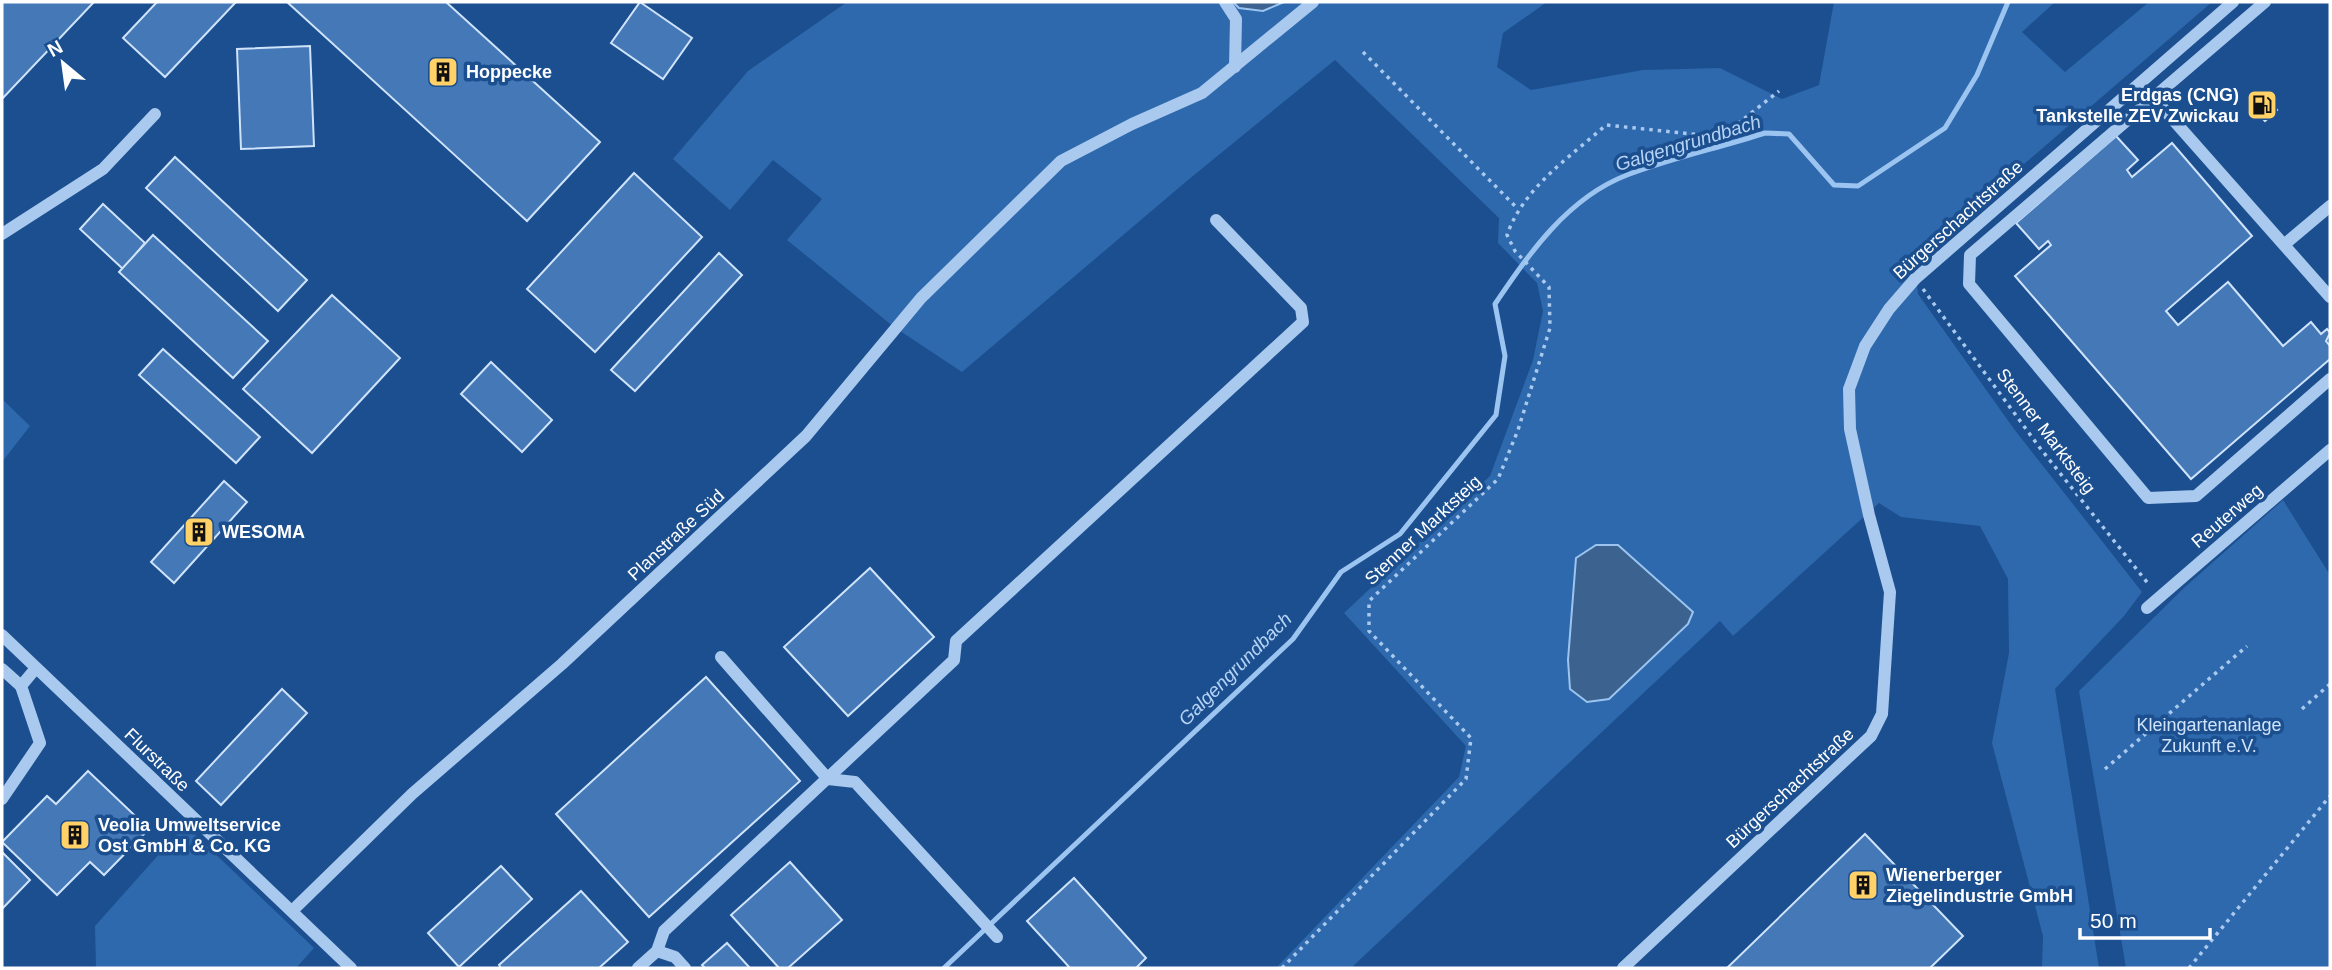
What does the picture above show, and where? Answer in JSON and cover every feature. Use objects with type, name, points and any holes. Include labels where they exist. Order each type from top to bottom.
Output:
[{"type":"street","points":[[1225,2],[1236,19],[1235,67]]},
{"type":"street","name":"Planstraße Süd","points":[[292,911],[412,794],[562,663],[806,436],[921,298],[1061,162],[1132,124],[1202,93],[1313,2]]},
{"type":"street","name":"Bürgerschachtstraße","points":[[1623,968],[1871,736],[1882,714],[1890,592],[1850,429],[1849,389],[1865,346],[1889,309],[1915,279],[2233,2]]},
{"type":"street","name":"Bürgerschachtstraße","points":[[2265,2],[1970,255],[1969,284],[2148,498],[2196,496],[2330,379]]},
{"type":"street","points":[[2153,97],[2330,298]]},
{"type":"street","points":[[2,234],[103,169],[155,114]]},
{"type":"street","points":[[2285,244],[2330,206]]},
{"type":"street","points":[[638,968],[657,951],[664,931],[954,660],[956,641],[1303,323],[1301,307],[1216,220]]},
{"type":"street","name":"Reuterweg","points":[[2147,608],[2330,450]]},
{"type":"street","name":"Flurstraße","points":[[2,635],[351,968]]},
{"type":"street","points":[[720,657],[828,779],[855,782],[997,937]]},
{"type":"street","points":[[22,687],[36,668]]},
{"type":"street","points":[[2,669],[22,687],[40,743],[2,799]]},
{"type":"street","points":[[657,951],[675,957],[685,968]]},
{"type":"path","points":[[1363,52],[1518,209]]},
{"type":"path","name":"Stenner Marktsteig","points":[[1282,968],[1466,779],[1471,738],[1369,631],[1369,601],[1498,479],[1518,430],[1550,327],[1549,287],[1519,254],[1507,235],[1518,209],[1527,194],[1606,125],[1721,137],[1779,91]]},
{"type":"path","name":"Stenner Marktsteig","points":[[1915,279],[2040,449],[2159,598]]},
{"type":"path","points":[[2105,769],[2246,646]]},
{"type":"path","points":[[2302,709],[2330,684]]},
{"type":"path","points":[[2189,968],[2330,796]]},
{"type":"green space","points":[[847,2],[1547,2],[1503,33],[1497,67],[1531,90],[1643,70],[1720,68],[1782,99],[1819,85],[1834,2],[2055,2],[2022,32],[2065,72],[2149,2],[2212,2],[1914,259],[1918,294],[2014,429],[2142,592],[2124,616],[2055,689],[2099,968],[2042,968],[2043,936],[1992,743],[2009,653],[2008,579],[1980,526],[1901,517],[1879,503],[1733,636],[1720,621],[1351,968],[1276,968],[1459,777],[1466,746],[1344,613],[1490,476],[1533,360],[1543,311],[1537,283],[1498,243],[1499,218],[1335,60],[1188,180],[962,372],[894,327],[787,240],[822,199],[773,160],[730,210],[673,159],[748,71]],"holes":[[[1596,545],[1618,545],[1693,612]]]},
{"type":"green space","points":[[2,399],[30,426],[2,462]]},
{"type":"green space","name":"Kleingartenanlage Zukunft e.V.","points":[[2283,500],[2330,575],[2330,968],[2126,968],[2079,691],[2185,587]]},
{"type":"green space","points":[[185,825],[314,948],[296,968],[96,968],[95,926]]},
{"type":"shaded area","points":[[1233,2],[1284,2],[1263,11],[1239,8]]},
{"type":"shaded area","points":[[1596,545],[1618,545],[1693,612],[1688,624],[1609,699],[1587,702],[1570,689],[1568,660],[1576,558]]},
{"type":"building","points":[[2,2],[94,2],[2,99]]},
{"type":"building","points":[[157,2],[236,2],[165,77],[123,38]]},
{"type":"building","name":"Hoppecke","points":[[287,2],[446,2],[600,142],[527,221]]},
{"type":"building","points":[[640,2],[692,38],[663,79],[611,43]]},
{"type":"building","points":[[310,46],[314,146],[241,149],[237,49]]},
{"type":"building","points":[[2264,95],[2277,110],[2265,121],[2251,106]]},
{"type":"building","points":[[2116,136],[2138,160],[2127,170],[2132,177],[2172,143],[2252,236],[2166,311],[2178,325],[2228,282],[2283,346],[2311,322],[2321,334],[2327,329],[2330,333],[2326,341],[2330,346],[2330,359],[2191,479],[2015,276],[2051,245],[2048,241],[2039,249],[2016,223]]},
{"type":"building","points":[[175,157],[307,280],[278,311],[146,188]]},
{"type":"building","points":[[634,173],[702,237],[595,352],[527,289]]},
{"type":"building","points":[[103,204],[145,243],[123,269],[80,229]]},
{"type":"building","points":[[153,235],[268,341],[233,378],[119,272]]},
{"type":"building","points":[[719,253],[742,275],[635,391],[611,370]]},
{"type":"building","points":[[332,295],[400,358],[312,453],[243,389]]},
{"type":"building","points":[[163,349],[260,437],[236,463],[139,375]]},
{"type":"building","points":[[491,362],[552,420],[522,452],[461,394]]},
{"type":"building","name":"WESOMA","points":[[224,481],[247,502],[174,583],[151,562]]},
{"type":"building","points":[[870,568],[934,637],[848,716],[784,647]]},
{"type":"building","points":[[706,677],[800,781],[649,917],[556,814]]},
{"type":"building","points":[[282,689],[307,713],[221,805],[196,781]]},
{"type":"building","name":"Veolia Umweltservice Ost GmbH & Co. KG","points":[[88,771],[149,829],[104,875],[90,862],[57,895],[2,842],[47,796],[56,804]]},
{"type":"building","name":"Wienerberger Ziegelindustrie GmbH","points":[[1865,834],[1963,936],[1930,968],[1727,968]]},
{"type":"building","points":[[2,852],[30,880],[2,909]]},
{"type":"building","points":[[790,862],[842,920],[788,968],[779,968],[731,915]]},
{"type":"building","points":[[501,866],[532,899],[459,967],[428,933]]},
{"type":"building","points":[[1074,878],[1146,958],[1136,968],[1070,968],[1027,921]]},
{"type":"building","points":[[581,891],[628,942],[599,968],[501,968],[499,965]]},
{"type":"building","points":[[727,943],[750,968],[705,968],[702,965]]},
{"type":"waterway","name":"Galgengrundbach","points":[[944,968],[1293,639],[1341,572],[1400,534],[1496,415],[1505,356],[1495,304],[1536,247],[1568,213],[1605,185],[1627,175],[1765,133],[1789,134],[1834,185],[1858,186],[1945,128],[1977,75],[2008,2]]},
{"type":"place","name":"Hoppecke","points":[[443,72]]},
{"type":"place","name":"Erdgas (CNG) Tankstelle ZEV Zwickau","points":[[2262,105]]},
{"type":"place","name":"WESOMA","points":[[199,532]]},
{"type":"place","name":"Veolia Umweltservice Ost GmbH & Co. KG","points":[[75,835]]},
{"type":"place","name":"Wienerberger Ziegelindustrie GmbH","points":[[1863,885]]}]
